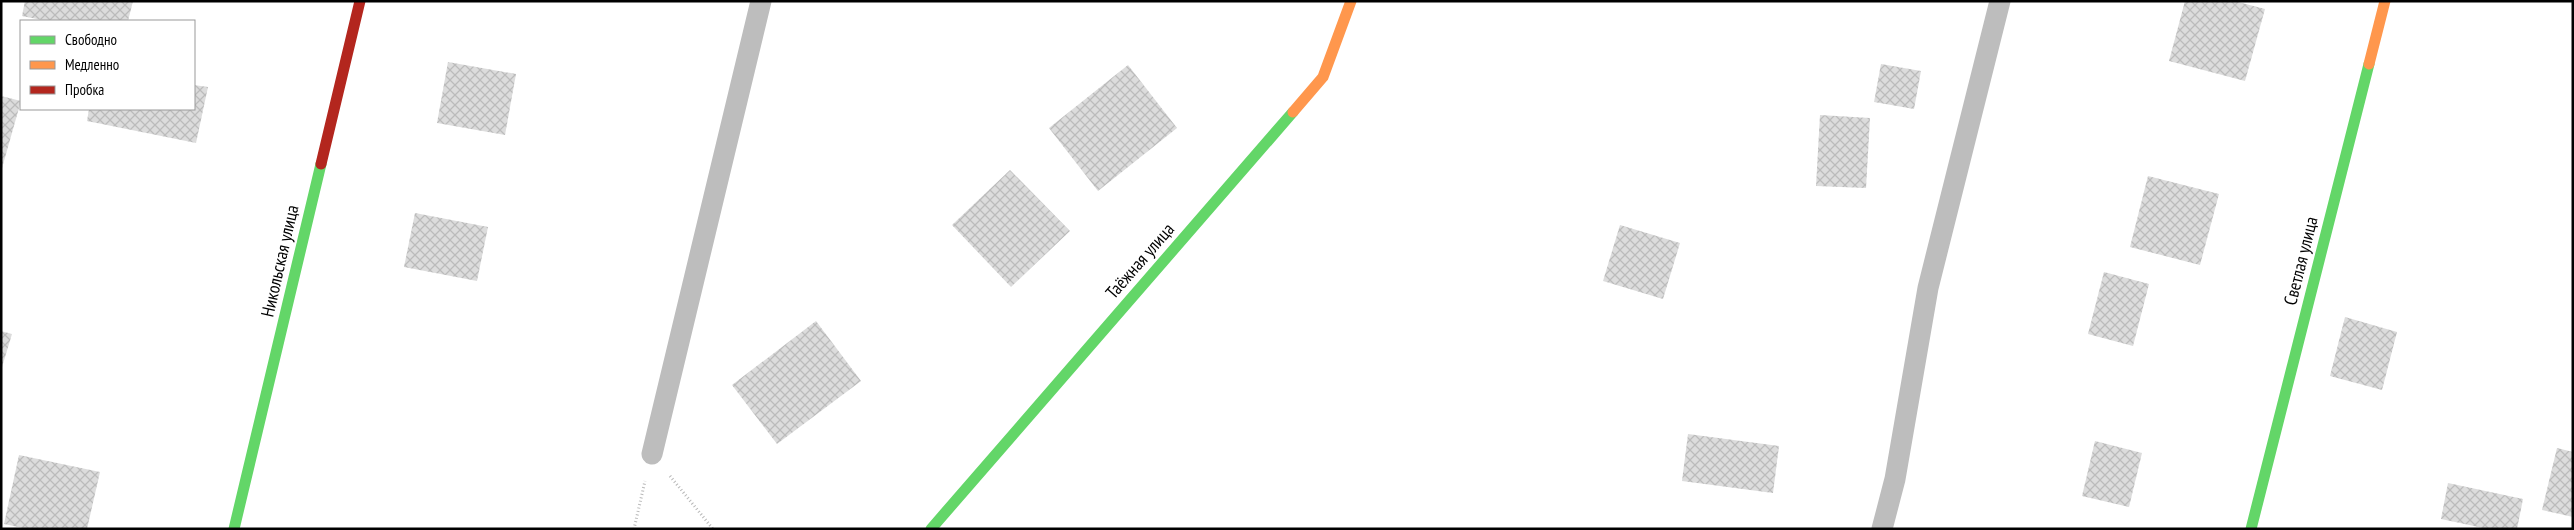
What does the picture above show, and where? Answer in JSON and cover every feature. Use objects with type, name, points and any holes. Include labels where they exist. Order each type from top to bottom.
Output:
[{"type":"street","name":"Никольская улица","points":[[234,529],[360,1]]},
{"type":"street","name":"Таёжная улица","points":[[931,529],[1323,77],[1351,1]]},
{"type":"street","name":"Светлая улица","points":[[2251,529],[2385,1]]},
{"type":"lane","points":[[652,454],[761,1]]},
{"type":"lane","points":[[1882,529],[1895,479],[1928,288],[2000,1]]},
{"type":"path","points":[[634,529],[652,454]]},
{"type":"path","points":[[652,454],[713,529]]},
{"type":"building","points":[[25,1],[133,1],[128,20],[42,20],[22,16]]},
{"type":"building","points":[[2185,1],[2234,1],[2265,9],[2245,81],[2169,61]]},
{"type":"building","points":[[448,62],[516,74],[505,135],[437,123]]},
{"type":"building","points":[[1881,64],[1921,71],[1914,109],[1874,102]]},
{"type":"building","points":[[1128,65],[1177,128],[1098,191],[1049,128]]},
{"type":"building","points":[[195,85],[208,87],[196,143],[87,121],[89,110],[195,110]]},
{"type":"building","points":[[1,96],[20,101],[20,105],[1,168]]},
{"type":"building","points":[[1820,115],[1870,118],[1866,188],[1816,186]]},
{"type":"building","points":[[1010,170],[1070,231],[1011,287],[952,225]]},
{"type":"building","points":[[2148,176],[2219,194],[2200,265],[2130,247]]},
{"type":"building","points":[[415,213],[488,227],[477,281],[404,267]]},
{"type":"building","points":[[1620,225],[1680,243],[1663,299],[1603,281]]},
{"type":"building","points":[[2104,272],[2149,284],[2133,346],[2088,334]]},
{"type":"building","points":[[2345,317],[2397,332],[2382,390],[2330,376]]},
{"type":"building","points":[[816,321],[861,381],[777,444],[732,385]]},
{"type":"building","points":[[1,331],[12,334],[2,367],[1,367]]},
{"type":"building","points":[[1688,434],[1779,446],[1773,493],[1682,481]]},
{"type":"building","points":[[2095,441],[2142,453],[2129,507],[2082,496]]},
{"type":"building","points":[[2557,448],[2573,452],[2573,517],[2542,510]]},
{"type":"building","points":[[19,455],[100,472],[87,529],[28,529],[4,524]]},
{"type":"building","points":[[2448,483],[2523,499],[2517,529],[2488,529],[2441,519]]},
{"type":"traffic: fast","points":[[2251,529],[2369,64]]},
{"type":"traffic: fast","points":[[931,529],[1293,112]]},
{"type":"traffic: fast","points":[[234,529],[321,164]]},
{"type":"traffic: slow","points":[[1293,112],[1323,77],[1351,1]]},
{"type":"traffic: slow","points":[[2369,64],[2385,1]]},
{"type":"traffic: jam","points":[[321,164],[360,1]]}]
